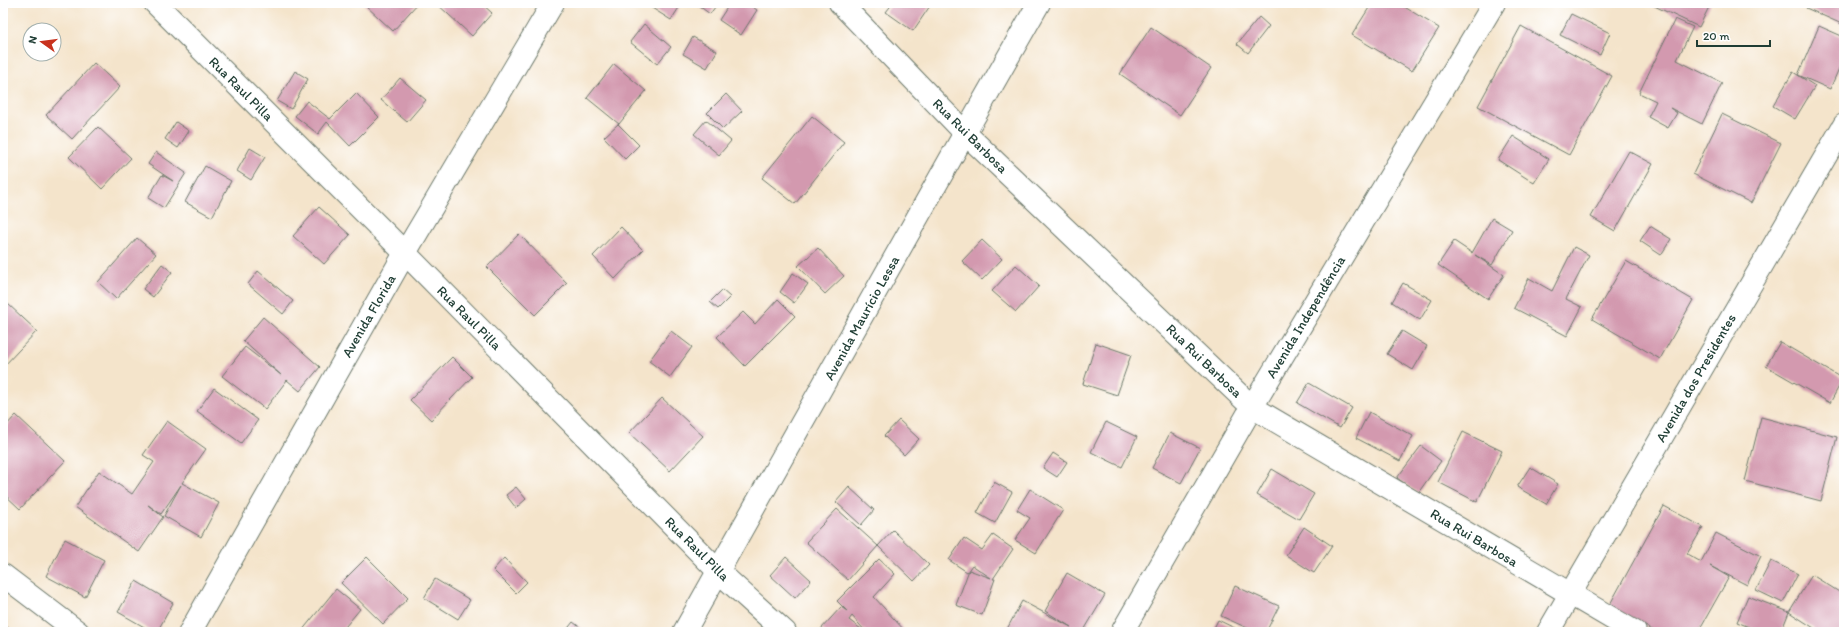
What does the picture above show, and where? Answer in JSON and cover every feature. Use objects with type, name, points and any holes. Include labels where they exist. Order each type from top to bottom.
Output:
[{"type":"street","name":"Rua Raul Pilla","points":[[155,3],[405,253],[719,572],[785,632]]},
{"type":"street","name":"Avenida Florida","points":[[190,632],[405,253],[553,3]]},
{"type":"street","name":"Rua Rui Barbosa","points":[[840,3],[965,133],[1252,407],[1635,632]]},
{"type":"street","name":"Avenida Maurício Lessa","points":[[684,632],[1039,3]]},
{"type":"street","name":"Avenida Independência","points":[[1122,632],[1252,407],[1494,3]]},
{"type":"street","name":"Avenida dos Presidentes","points":[[1548,632],[1844,125]]},
{"type":"street","points":[[3,575],[78,632]]},
{"type":"building","points":[[366,3],[418,3],[393,31],[365,5]]},
{"type":"building","points":[[436,3],[481,3],[492,13],[472,36]]},
{"type":"building","points":[[644,3],[682,3],[671,20]]},
{"type":"building","points":[[695,3],[718,3],[710,14]]},
{"type":"building","points":[[730,3],[747,3],[757,10],[741,35],[719,20]]},
{"type":"building","points":[[893,3],[932,3],[913,31],[886,12]]},
{"type":"building","points":[[1372,3],[1398,3],[1439,28],[1412,71],[1352,35]]},
{"type":"building","points":[[1648,3],[1711,3],[1699,27]]},
{"type":"building","points":[[1809,3],[1844,3],[1844,25],[1806,8]]},
{"type":"building","points":[[1571,14],[1610,33],[1600,55],[1560,35]]},
{"type":"building","points":[[1259,17],[1269,26],[1248,53],[1237,44]]},
{"type":"building","points":[[1675,19],[1693,27],[1677,60],[1722,83],[1702,124],[1670,108],[1677,113],[1668,128],[1648,117],[1656,101],[1639,93]]},
{"type":"building","points":[[644,24],[671,47],[657,64],[630,42]]},
{"type":"building","points":[[1521,26],[1612,76],[1569,155],[1478,106]]},
{"type":"building","points":[[1819,26],[1844,37],[1844,57],[1830,89],[1798,75]]},
{"type":"building","points":[[1151,27],[1211,68],[1180,115],[1120,74]]},
{"type":"building","points":[[693,37],[717,51],[707,68],[683,54]]},
{"type":"building","points":[[94,63],[120,87],[72,139],[46,115]]},
{"type":"building","points":[[614,64],[646,91],[619,124],[587,98]]},
{"type":"building","points":[[295,71],[308,79],[291,109],[277,101]]},
{"type":"building","points":[[1793,72],[1815,86],[1795,119],[1773,106]]},
{"type":"building","points":[[400,78],[426,100],[407,122],[381,100]]},
{"type":"building","points":[[356,93],[379,117],[350,146],[327,122],[318,134],[295,116],[307,101],[330,119]]},
{"type":"building","points":[[726,94],[742,111],[723,129],[707,113]]},
{"type":"building","points":[[1722,114],[1781,143],[1751,203],[1693,174]]},
{"type":"building","points":[[812,116],[844,142],[795,204],[762,178]]},
{"type":"building","points":[[706,120],[731,141],[719,155],[694,134]]},
{"type":"building","points":[[176,122],[189,131],[178,148],[165,139]]},
{"type":"building","points":[[618,124],[639,145],[625,159],[604,137]]},
{"type":"building","points":[[98,127],[131,158],[102,189],[69,157]]},
{"type":"building","points":[[1513,136],[1549,159],[1534,183],[1498,160]]},
{"type":"building","points":[[250,148],[265,157],[251,180],[237,171]]},
{"type":"building","points":[[1629,151],[1653,164],[1615,231],[1591,217]]},
{"type":"building","points":[[156,152],[186,173],[164,208],[148,198],[162,175],[173,181],[148,164]]},
{"type":"building","points":[[205,166],[231,181],[212,217],[185,202]]},
{"type":"building","points":[[319,207],[350,235],[324,264],[293,236]]},
{"type":"building","points":[[1492,218],[1512,230],[1492,265],[1475,255],[1504,275],[1488,299],[1438,265],[1454,241],[1472,253]]},
{"type":"building","points":[[1650,226],[1671,239],[1661,255],[1640,241]]},
{"type":"building","points":[[621,227],[643,250],[615,279],[593,256]]},
{"type":"building","points":[[519,234],[567,283],[535,315],[487,267]]},
{"type":"building","points":[[137,238],[156,254],[116,299],[98,282]]},
{"type":"building","points":[[982,240],[1002,259],[982,280],[962,261]]},
{"type":"building","points":[[1574,247],[1589,255],[1566,299],[1582,307],[1567,336],[1514,308],[1529,278],[1552,291]]},
{"type":"building","points":[[818,248],[844,276],[825,294],[798,266]]},
{"type":"building","points":[[1626,261],[1693,300],[1660,359],[1592,319]]},
{"type":"building","points":[[162,264],[172,272],[153,297],[143,289]]},
{"type":"building","points":[[1016,265],[1039,286],[1016,312],[992,291]]},
{"type":"building","points":[[258,271],[293,301],[283,314],[248,284]]},
{"type":"building","points":[[793,273],[808,284],[794,303],[780,292]]},
{"type":"building","points":[[1403,283],[1432,300],[1420,320],[1392,302]]},
{"type":"building","points":[[722,290],[730,297],[718,309],[710,302]]},
{"type":"building","points":[[778,299],[795,316],[745,366],[717,337],[743,312],[755,324]]},
{"type":"building","points":[[8,304],[37,331],[3,367],[3,309]]},
{"type":"building","points":[[263,317],[320,367],[300,391],[287,380],[265,409],[222,376],[245,347],[281,375],[243,341]]},
{"type":"building","points":[[671,331],[692,347],[670,377],[649,361]]},
{"type":"building","points":[[1402,331],[1427,346],[1413,370],[1387,354]]},
{"type":"building","points":[[1780,342],[1843,379],[1830,403],[1766,366]]},
{"type":"building","points":[[1096,343],[1131,355],[1117,395],[1083,384]]},
{"type":"building","points":[[452,357],[472,377],[431,420],[410,400]]},
{"type":"building","points":[[1309,383],[1352,408],[1340,428],[1297,403]]},
{"type":"building","points":[[214,388],[258,420],[241,443],[197,411]]},
{"type":"building","points":[[662,398],[703,436],[670,471],[629,433]]},
{"type":"building","points":[[1369,412],[1413,436],[1400,461],[1356,438]]},
{"type":"building","points":[[16,415],[65,461],[20,509],[3,493],[3,429]]},
{"type":"building","points":[[1761,417],[1837,437],[1821,501],[1745,481]]},
{"type":"building","points":[[899,420],[919,439],[904,455],[884,436]]},
{"type":"building","points":[[167,421],[206,449],[182,483],[219,503],[201,537],[164,516],[181,485],[161,514],[148,505],[163,517],[139,552],[75,507],[99,471],[132,494],[154,462],[143,455]]},
{"type":"building","points":[[1106,422],[1137,437],[1122,467],[1091,452]]},
{"type":"building","points":[[1463,432],[1502,451],[1477,502],[1438,482]]},
{"type":"building","points":[[1170,433],[1200,448],[1181,483],[1152,468]]},
{"type":"building","points":[[1421,446],[1441,461],[1418,493],[1397,478]]},
{"type":"building","points":[[1053,453],[1067,462],[1057,477],[1043,468]]},
{"type":"building","points":[[1530,467],[1558,484],[1546,504],[1517,487]]},
{"type":"building","points":[[1272,469],[1314,494],[1299,519],[1257,495]]},
{"type":"building","points":[[994,482],[1012,492],[995,523],[977,513]]},
{"type":"building","points":[[516,487],[526,499],[516,508],[506,495]]},
{"type":"building","points":[[849,487],[874,510],[861,525],[836,502]]},
{"type":"building","points":[[1030,489],[1063,510],[1036,553],[1015,540],[1030,518],[1017,510]]},
{"type":"building","points":[[1664,506],[1703,527],[1687,554],[1701,562],[1716,533],[1761,556],[1747,585],[1710,566],[1729,577],[1698,632],[1656,632],[1609,606]]},
{"type":"building","points":[[837,509],[878,546],[848,580],[806,542]]},
{"type":"building","points":[[1304,527],[1332,546],[1314,573],[1286,555]]},
{"type":"building","points":[[893,530],[929,565],[914,581],[878,546]]},
{"type":"building","points":[[993,535],[1013,549],[993,579],[995,579],[982,615],[956,605],[969,570],[991,578],[972,565],[967,572],[949,560],[964,538],[982,550]]},
{"type":"building","points":[[65,539],[104,560],[85,597],[46,576]]},
{"type":"building","points":[[367,557],[408,598],[383,624],[341,583]]},
{"type":"building","points":[[786,557],[811,580],[795,598],[770,575]]},
{"type":"building","points":[[504,558],[527,582],[516,593],[493,570]]},
{"type":"building","points":[[879,559],[895,574],[874,597],[905,631],[866,632],[852,616],[849,620],[865,632],[825,632],[821,629],[841,607],[847,611],[837,601]]},
{"type":"building","points":[[1771,561],[1798,574],[1783,603],[1756,590]]},
{"type":"building","points":[[1067,573],[1105,595],[1083,632],[1012,632],[1007,629],[1022,601],[1071,627],[1045,611]]},
{"type":"building","points":[[1812,575],[1844,595],[1844,632],[1812,632],[1814,628],[1789,612]]},
{"type":"building","points":[[435,579],[470,600],[458,619],[424,598]]},
{"type":"building","points":[[136,581],[173,603],[157,632],[153,632],[118,612]]},
{"type":"building","points":[[1235,586],[1279,606],[1266,632],[1256,632],[1221,616]]},
{"type":"building","points":[[336,589],[360,609],[341,632],[301,632]]},
{"type":"building","points":[[1748,596],[1789,612],[1781,632],[1761,632],[1737,622]]},
{"type":"building","points":[[1218,620],[1243,632],[1212,632]]},
{"type":"building","points":[[573,622],[586,632],[565,632]]},
{"type":"building","points":[[3,624],[14,632],[3,632]]}]
